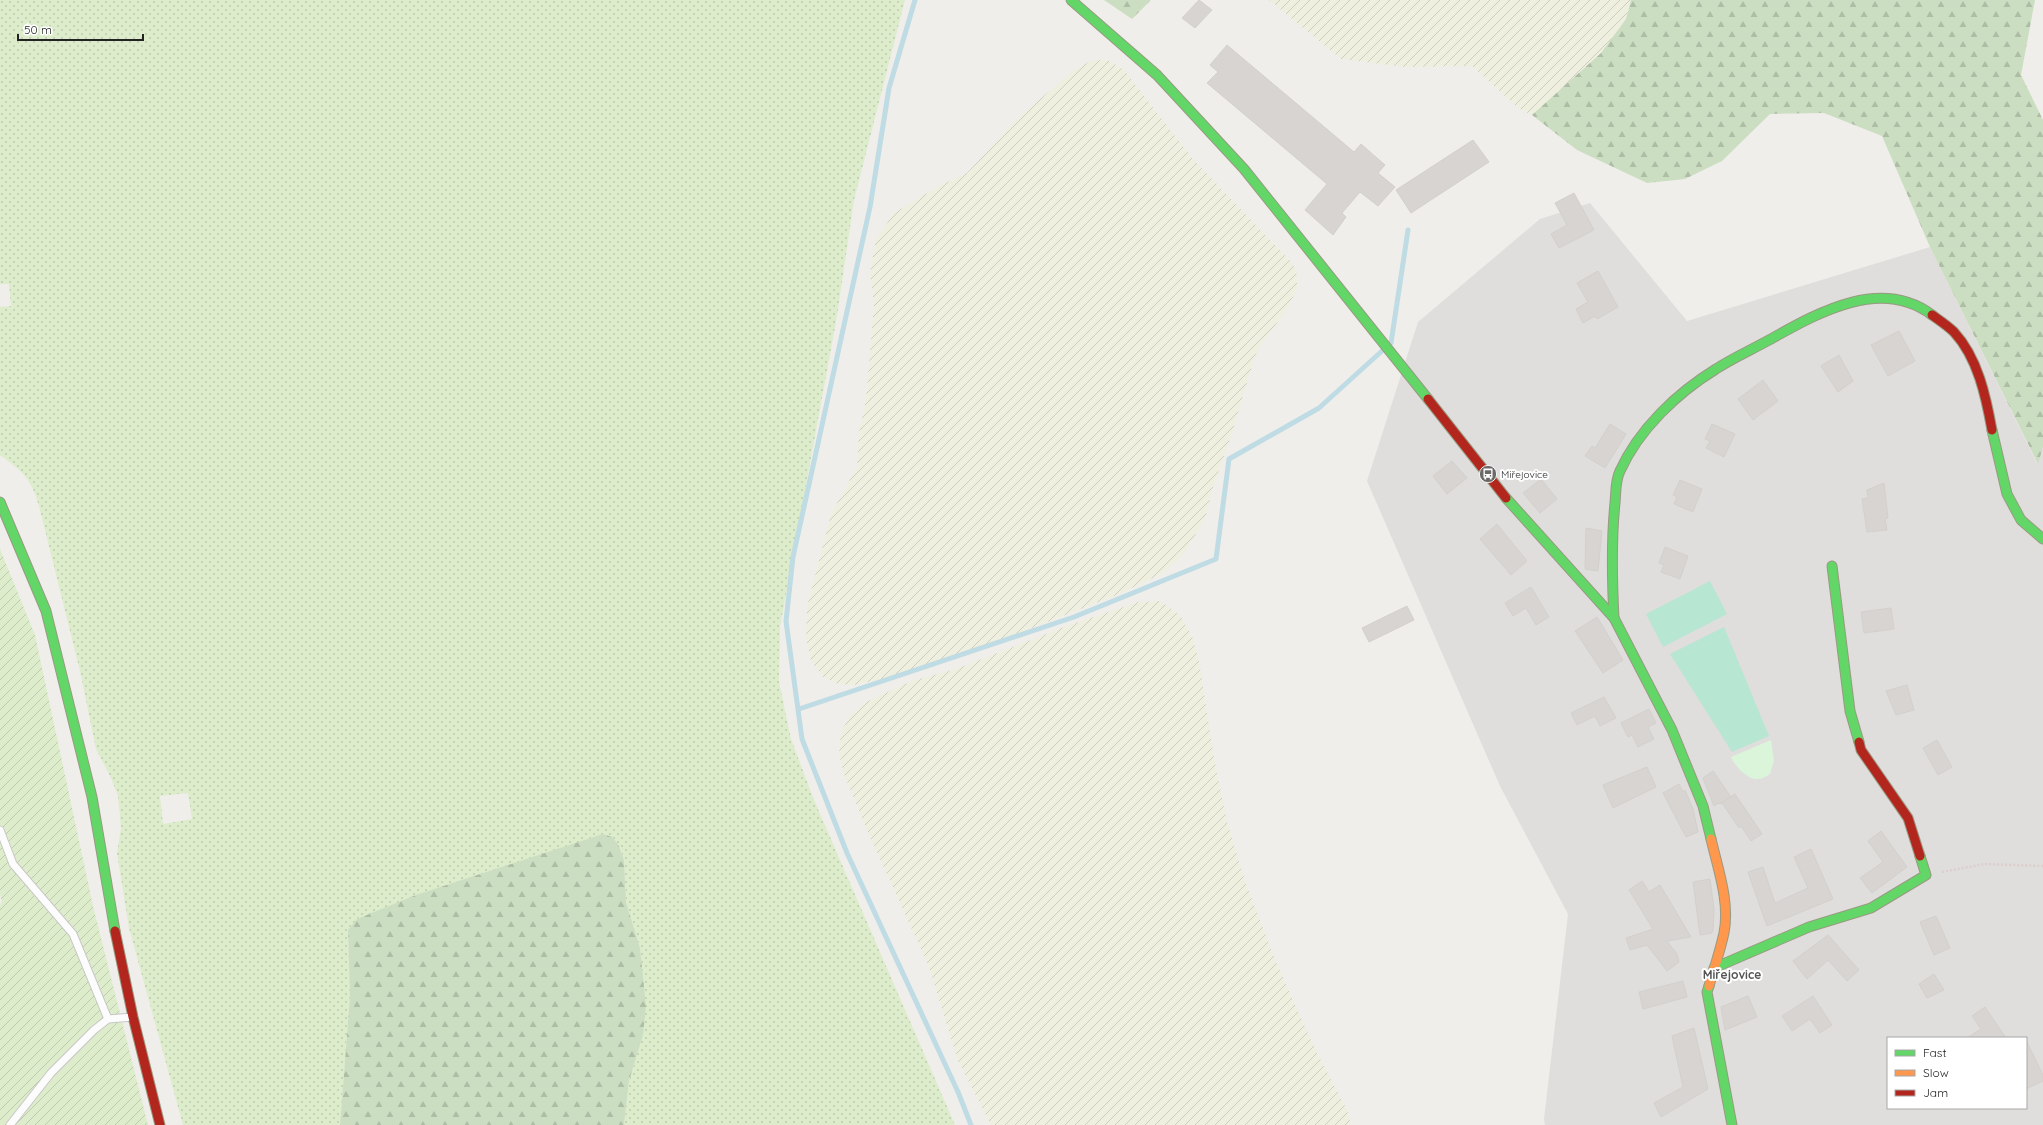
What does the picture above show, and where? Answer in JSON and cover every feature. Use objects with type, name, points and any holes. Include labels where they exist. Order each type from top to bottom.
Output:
[{"type":"street","points":[[1071,0],[1157,75],[1244,169],[1512,504],[1614,618],[1672,730],[1703,806],[1721,879],[1725,908],[1724,932],[1707,992],[1732,1125]]},
{"type":"street","points":[[1614,618],[1612,529],[1618,474],[1638,438],[1671,404],[1707,374],[1790,329],[1837,307],[1861,300],[1887,299],[1912,304],[1942,321],[1958,337],[1978,372],[1984,390],[2009,503],[2025,526],[2043,539]]},
{"type":"street","points":[[0,502],[46,611],[92,797],[116,940],[133,1017],[160,1125]]},
{"type":"street","points":[[1714,968],[1809,927],[1871,908],[1926,875],[1908,818],[1861,750],[1850,711],[1832,566]]},
{"type":"lane","points":[[0,830],[13,864],[73,934],[108,1019]]},
{"type":"lane","points":[[10,1125],[51,1073],[94,1030],[108,1019],[133,1017]]},
{"type":"path","points":[[1926,875],[1984,864],[2043,866]]},
{"type":"shaded area","points":[[1590,203],[1687,321],[1930,247],[2037,463],[2043,447],[2043,1125],[1545,1125],[1544,1119],[1568,914],[1500,786],[1367,481],[1418,322],[1540,219]]},
{"type":"green space","points":[[0,0],[905,0],[854,200],[837,316],[780,627],[779,682],[791,739],[814,800],[955,1125],[624,1125],[629,1081],[643,1035],[640,948],[626,902],[624,860],[618,844],[612,837],[357,919],[348,930],[350,996],[340,1125],[183,1125],[129,928],[117,853],[121,828],[118,796],[111,778],[96,749],[80,671],[39,506],[33,489],[25,476],[15,466],[0,455],[0,307],[11,306],[9,284],[0,284]],"holes":[[[188,793],[192,819],[163,824],[160,796]]]},
{"type":"green space","points":[[1104,0],[1151,0],[1132,19]]},
{"type":"green space","points":[[1269,0],[1631,0],[1626,19],[1601,53],[1532,115],[1518,108],[1472,66],[1405,67],[1341,59]]},
{"type":"green space","points":[[1631,0],[2035,0],[2021,75],[2043,120],[2043,447],[2038,464],[1930,247],[1882,136],[1824,113],[1770,114],[1722,161],[1685,179],[1647,183],[1577,150],[1532,115],[1601,53],[1626,19]]},
{"type":"green space","points":[[1100,60],[1110,61],[1124,70],[1192,158],[1293,264],[1297,275],[1297,289],[1286,311],[1262,343],[1255,356],[1232,433],[1212,490],[1206,516],[1185,553],[1163,573],[1119,594],[924,670],[854,685],[838,684],[823,677],[811,661],[806,639],[807,607],[831,514],[857,467],[859,433],[866,400],[874,304],[870,273],[876,239],[894,213],[939,186],[967,173],[1017,119],[1074,70],[1089,62]]},
{"type":"green space","points":[[0,549],[35,635],[93,906],[148,1125],[0,1125],[0,906],[2,902],[0,894]]},
{"type":"green space","points":[[1710,581],[1727,614],[1663,647],[1646,614]]},
{"type":"green space","points":[[1159,601],[1168,606],[1181,617],[1192,636],[1199,661],[1214,758],[1227,822],[1245,881],[1276,962],[1315,1049],[1347,1110],[1351,1125],[991,1125],[958,1061],[929,967],[866,828],[844,774],[839,754],[841,732],[850,716],[866,702],[912,681],[956,669],[1064,627],[1138,602]]},
{"type":"green space","points":[[1724,627],[1769,736],[1732,752],[1670,654]]},
{"type":"green space","points":[[1771,740],[1774,761],[1770,774],[1763,778],[1754,779],[1746,775],[1738,768],[1731,757]]},
{"type":"green space","points":[[603,834],[612,837],[618,844],[624,860],[626,902],[640,948],[646,1006],[643,1035],[629,1081],[624,1125],[340,1125],[350,996],[348,930],[357,919],[416,895]]},
{"type":"building","points":[[1199,0],[1212,10],[1195,28],[1182,18]]},
{"type":"building","points":[[1227,45],[1354,152],[1361,144],[1385,165],[1378,173],[1395,187],[1378,206],[1360,192],[1342,213],[1346,217],[1333,235],[1305,210],[1327,184],[1207,83],[1218,72],[1210,65]]},
{"type":"building","points":[[1473,140],[1489,162],[1411,213],[1396,190]]},
{"type":"building","points":[[1574,193],[1594,230],[1559,248],[1551,234],[1567,225],[1555,203]]},
{"type":"building","points":[[1598,271],[1618,307],[1597,319],[1595,316],[1583,323],[1576,309],[1588,302],[1577,283]]},
{"type":"building","points":[[1899,331],[1915,361],[1888,376],[1871,345]]},
{"type":"building","points":[[1839,355],[1853,381],[1838,392],[1821,366]]},
{"type":"building","points":[[1763,380],[1778,401],[1753,420],[1738,399]]},
{"type":"building","points":[[1610,424],[1626,434],[1605,468],[1585,456],[1592,446],[1595,448]]},
{"type":"building","points":[[1712,424],[1735,434],[1724,457],[1706,448],[1710,441],[1705,439]]},
{"type":"building","points":[[1452,461],[1467,478],[1447,494],[1433,476]]},
{"type":"building","points":[[1541,479],[1557,499],[1540,513],[1523,493]]},
{"type":"building","points":[[1680,480],[1702,489],[1693,512],[1674,504],[1677,497],[1673,495]]},
{"type":"building","points":[[1884,483],[1888,518],[1885,519],[1887,530],[1867,532],[1862,499],[1868,498],[1867,490]]},
{"type":"building","points":[[1497,524],[1527,561],[1511,575],[1480,539]]},
{"type":"building","points":[[1586,528],[1602,531],[1598,571],[1585,569]]},
{"type":"building","points":[[1665,547],[1688,556],[1680,579],[1661,572],[1664,565],[1659,563]]},
{"type":"building","points":[[1531,587],[1549,617],[1536,625],[1526,608],[1513,616],[1505,603]]},
{"type":"building","points":[[1407,606],[1414,620],[1369,642],[1362,628]]},
{"type":"building","points":[[1891,608],[1894,629],[1864,633],[1861,612]]},
{"type":"building","points":[[1597,617],[1623,660],[1603,673],[1575,631]]},
{"type":"building","points":[[1907,685],[1914,710],[1896,715],[1886,691]]},
{"type":"building","points":[[1604,697],[1616,718],[1600,726],[1595,716],[1577,725],[1571,713]]},
{"type":"building","points":[[1649,709],[1656,723],[1648,727],[1654,739],[1638,747],[1632,735],[1628,737],[1621,723]]},
{"type":"building","points":[[1937,740],[1952,767],[1938,775],[1923,748]]},
{"type":"building","points":[[1647,767],[1656,787],[1613,808],[1603,785]]},
{"type":"building","points":[[1713,771],[1731,797],[1714,806],[1703,778]]},
{"type":"building","points":[[1679,784],[1683,792],[1685,790],[1693,809],[1698,832],[1686,837],[1663,793]]},
{"type":"building","points":[[1735,794],[1762,834],[1751,841],[1741,826],[1739,828],[1722,803]]},
{"type":"building","points":[[1881,831],[1907,867],[1872,893],[1860,878],[1883,862],[1868,841]]},
{"type":"building","points":[[1811,849],[1833,899],[1767,926],[1748,872],[1763,867],[1775,903],[1808,888],[1794,857]]},
{"type":"building","points":[[1710,879],[1714,909],[1713,930],[1712,933],[1700,935],[1693,882]]},
{"type":"building","points":[[1642,881],[1649,892],[1660,885],[1691,937],[1667,941],[1677,954],[1679,962],[1667,971],[1647,945],[1630,950],[1626,938],[1653,929],[1629,890]]},
{"type":"building","points":[[1936,916],[1950,948],[1934,955],[1920,922]]},
{"type":"building","points":[[1828,935],[1859,970],[1847,981],[1828,960],[1807,979],[1793,961]]},
{"type":"building","points":[[1934,974],[1944,990],[1927,998],[1919,984]]},
{"type":"building","points":[[1683,981],[1687,997],[1643,1009],[1639,992]]},
{"type":"building","points":[[1748,996],[1757,1017],[1725,1030],[1721,1007]]},
{"type":"building","points":[[1813,996],[1832,1025],[1820,1033],[1810,1019],[1792,1031],[1782,1016]]},
{"type":"building","points":[[1985,1007],[2005,1037],[1969,1037],[1981,1029],[1972,1016]]},
{"type":"building","points":[[1694,1028],[1708,1089],[1661,1117],[1654,1103],[1683,1087],[1672,1036]]},
{"type":"building","points":[[2027,1042],[2043,1075],[2043,1081],[2027,1089]]},
{"type":"waterway","points":[[915,0],[889,88],[870,207],[793,557],[786,621],[802,739],[847,853],[958,1092],[971,1125]]},
{"type":"waterway","points":[[1389,345],[1391,343],[1408,230]]},
{"type":"waterway","points":[[799,709],[1074,617],[1216,559],[1229,459],[1319,408],[1383,350]]},
{"type":"traffic: fast","points":[[1071,0],[1157,75],[1244,169],[1428,399]]},
{"type":"traffic: fast","points":[[1614,618],[1612,547],[1617,479],[1628,456],[1648,427],[1660,413],[1687,389],[1729,361],[1828,310],[1849,303],[1870,299],[1891,299],[1912,304],[1932,315]]},
{"type":"traffic: fast","points":[[1992,430],[2007,494],[2021,520],[2043,539]]},
{"type":"traffic: fast","points":[[1506,498],[1614,618],[1672,730],[1703,806],[1711,839]]},
{"type":"traffic: fast","points":[[0,502],[46,611],[92,797],[115,931]]},
{"type":"traffic: fast","points":[[1832,566],[1850,711],[1859,742]]},
{"type":"traffic: fast","points":[[1714,968],[1809,927],[1871,908],[1926,875],[1920,856]]},
{"type":"traffic: fast","points":[[1709,986],[1707,992],[1732,1125]]},
{"type":"traffic: slow","points":[[1709,986],[1724,933],[1725,921],[1722,886],[1711,839]]},
{"type":"traffic: jam","points":[[1932,315],[1954,332],[1969,354],[1984,391],[1992,430]]},
{"type":"traffic: jam","points":[[1428,399],[1506,498]]},
{"type":"traffic: jam","points":[[1859,742],[1861,750],[1908,818],[1920,856]]},
{"type":"traffic: jam","points":[[115,931],[133,1017],[160,1125]]},
{"type":"place","name":"Miřejovice","points":[[1488,474]]},
{"type":"district","name":"Miřejovice","points":[[1732,975]]}]
